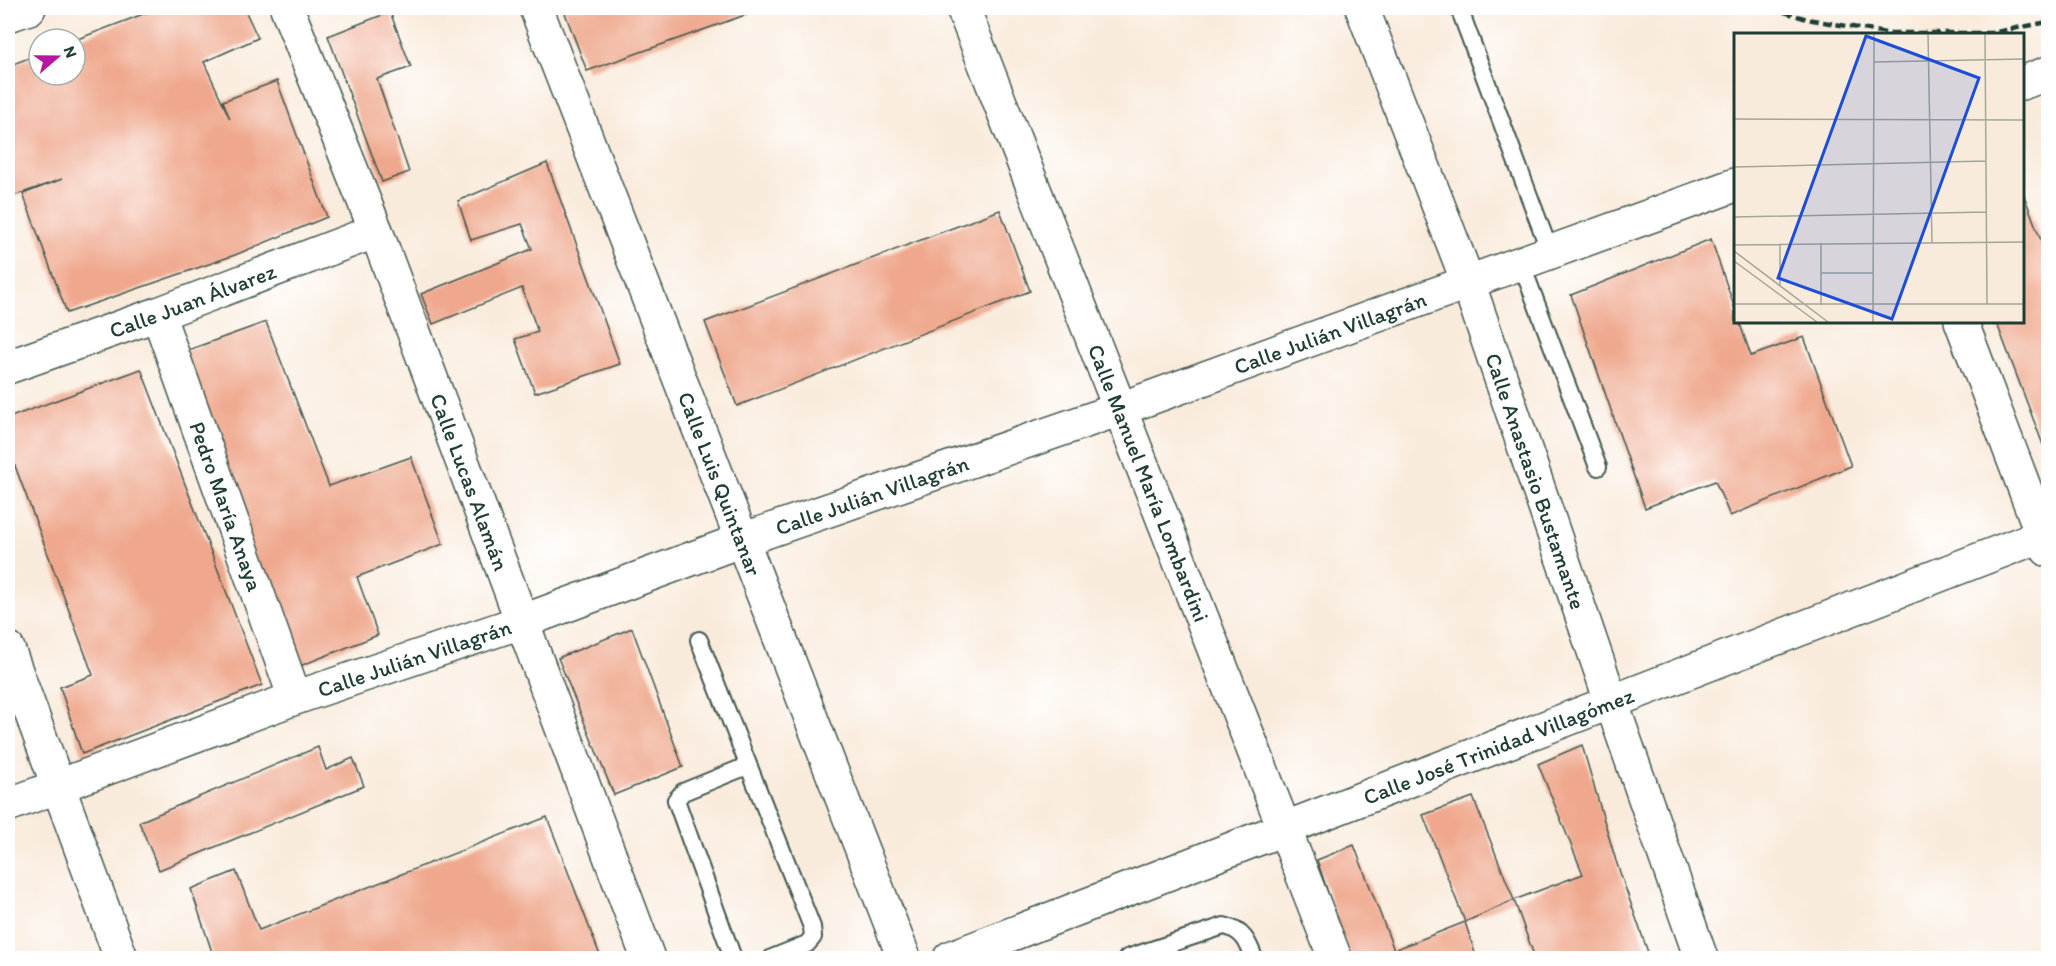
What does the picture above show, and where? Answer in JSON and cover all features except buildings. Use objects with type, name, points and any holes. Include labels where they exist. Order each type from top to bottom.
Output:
[{"type":"street","points":[[8,15],[29,8]]},
{"type":"street","name":"Calle Lucas Alamán","points":[[287,8],[376,231],[648,958]]},
{"type":"street","name":"Calle Luis Quintanar","points":[[536,8],[904,958]]},
{"type":"street","name":"Calle Manuel María Lombardini","points":[[963,8],[1335,958]]},
{"type":"street","name":"Calle Anastasio Bustamante","points":[[1362,8],[1468,282],[1701,958]]},
{"type":"street","points":[[2023,83],[2049,73]]},
{"type":"street","name":"Calle Julián Villagrán","points":[[8,805],[295,698],[521,622],[742,540],[1120,409],[1734,185]]},
{"type":"street","name":"Calle Juan Álvarez","points":[[8,367],[158,314],[376,231]]},
{"type":"street","name":"Pedro María Anaya","points":[[158,314],[295,698]]},
{"type":"street","points":[[1960,322],[2047,539]]},
{"type":"street","name":"Calle José Trinidad Villagómez","points":[[950,958],[2047,539]]},
{"type":"street","points":[[8,649],[121,958]]},
{"type":"lane","points":[[1459,8],[1598,467]]},
{"type":"lane","points":[[699,640],[812,927],[813,937],[807,944],[772,958]]},
{"type":"lane","points":[[733,958],[676,800],[683,792],[747,766]]},
{"type":"lane","points":[[1127,958],[1152,955],[1224,926],[1235,928],[1244,937],[1254,958]]},
{"type":"path","points":[[8,469],[15,466]]},
{"type":"railway","points":[[1771,8],[1807,19],[1886,33],[1991,33],[2048,22]]}]
